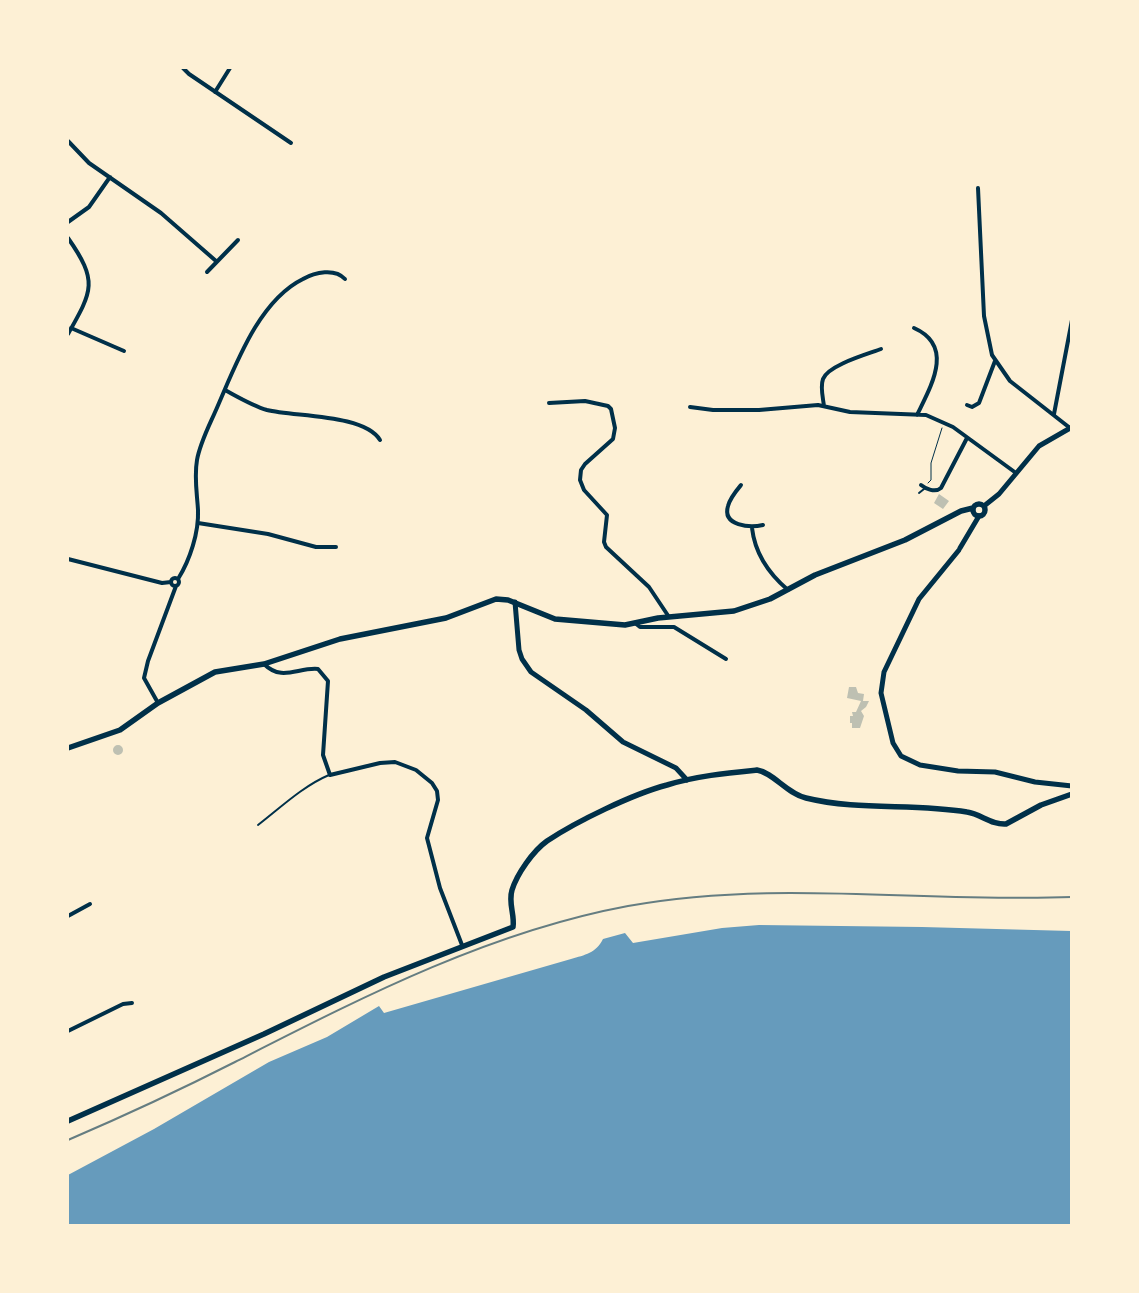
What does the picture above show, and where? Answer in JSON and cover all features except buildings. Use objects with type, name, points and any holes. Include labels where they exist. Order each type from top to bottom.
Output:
[{"type":"main road","points":[[68,748],[120,730],[158,703],[215,672],[264,664],[340,639],[446,618],[490,600],[503,599],[516,602],[555,620],[624,625],[670,617],[734,611],[788,590],[815,575],[874,553],[961,511],[974,508],[978,504],[984,506],[985,512],[979,516],[974,513],[974,508]]},
{"type":"main road","points":[[68,1121],[264,1034],[376,980],[461,943],[512,927],[514,920],[510,908],[512,890],[522,871],[545,842],[647,791],[687,780],[757,770],[765,771],[792,793],[806,798],[875,808],[934,808],[968,812],[1000,825],[1006,824],[1041,805],[1072,794]]},
{"type":"street","points":[[183,68],[214,92],[291,143]]},
{"type":"street","points":[[214,92],[230,68]]},
{"type":"street","points":[[68,141],[89,163],[150,204],[216,261]]},
{"type":"street","points":[[68,222],[89,207],[110,177]]},
{"type":"street","points":[[978,188],[986,337],[995,361],[1010,381],[1071,427],[1039,446],[999,494],[984,506]]},
{"type":"street","points":[[68,238],[86,266],[90,285],[86,300],[68,334]]},
{"type":"street","points":[[206,272],[238,240]]},
{"type":"street","points":[[158,703],[144,678],[148,661],[176,586],[179,583],[178,578],[198,523],[197,460],[225,390],[249,338],[268,309],[281,294],[300,280],[314,274],[335,273],[345,279]]},
{"type":"street","points":[[1054,414],[1072,320]]},
{"type":"street","points":[[71,328],[124,351]]},
{"type":"street","points":[[914,328],[935,346],[937,357],[932,385],[917,415]]},
{"type":"street","points":[[824,406],[822,383],[827,373],[847,362],[881,349]]},
{"type":"street","points":[[967,406],[977,406],[979,403],[995,361]]},
{"type":"street","points":[[225,390],[264,409],[354,422],[374,432],[380,440]]},
{"type":"street","points":[[549,403],[585,401],[611,408],[615,428],[613,439],[585,464],[580,473],[582,485],[607,515],[604,542],[606,547],[649,587],[670,617]]},
{"type":"street","points":[[690,407],[713,410],[759,410],[824,406],[850,412],[917,415],[937,418],[1016,473]]},
{"type":"street","points":[[923,486],[935,490],[941,488],[967,438]]},
{"type":"street","points":[[741,485],[729,503],[729,514],[738,524],[752,528],[763,525]]},
{"type":"street","points":[[979,516],[960,549],[919,599],[884,672],[881,693],[893,743],[899,754],[920,765],[958,771],[995,772],[1045,784],[1072,786]]},
{"type":"street","points":[[198,523],[268,534],[316,547],[336,547]]},
{"type":"street","points":[[752,528],[754,543],[762,561],[772,576],[788,590]]},
{"type":"street","points":[[68,559],[105,570],[162,583],[171,582],[173,578],[178,578]]},
{"type":"street","points":[[171,582],[176,586]]},
{"type":"street","points":[[516,602],[519,650],[522,659],[531,672],[586,710],[624,742],[676,768],[687,780]]},
{"type":"street","points":[[635,623],[640,627],[674,627],[726,659]]},
{"type":"street","points":[[264,664],[270,671],[294,674],[318,669],[328,681],[323,755],[330,775],[380,763],[395,762],[416,770],[432,783],[438,800],[427,838],[440,888],[461,943]]},
{"type":"street","points":[[68,916],[90,904]]},
{"type":"street","points":[[68,1031],[123,1004],[132,1002]]},
{"type":"lane","points":[[920,493],[923,486]]},
{"type":"lane","points":[[258,825],[284,803],[320,779],[330,775]]},
{"type":"path","points":[[923,486],[930,480],[935,448],[942,428],[937,418]]},
{"type":"water","points":[[759,925],[1071,931],[1071,1225],[68,1225],[68,1175],[154,1129],[269,1062],[327,1037],[379,1006],[384,1013],[581,956],[590,953],[603,939],[625,933],[633,943],[722,928]]},
{"type":"railway","points":[[68,1140],[173,1093],[330,1014],[426,970],[525,932],[576,918],[628,906],[683,898],[738,894],[794,893],[1016,898],[1072,897]]}]
